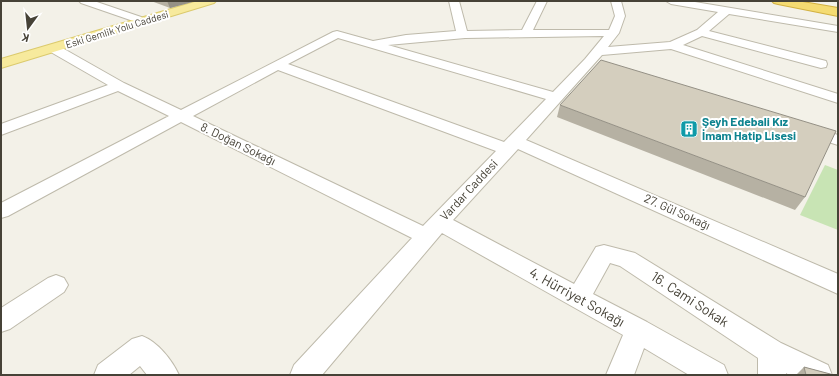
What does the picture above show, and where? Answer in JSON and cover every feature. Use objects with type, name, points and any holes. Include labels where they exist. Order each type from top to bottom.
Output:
[{"type":"highway","points":[[778,1],[838,12]]},
{"type":"highway","points":[[817,1],[838,4]]},
{"type":"main road","name":"Eski Gemlik Yolu Caddesi","points":[[1,64],[210,1]]},
{"type":"street","points":[[84,1],[143,21]]},
{"type":"street","points":[[454,1],[462,34]]},
{"type":"street","points":[[525,34],[542,1]]},
{"type":"street","name":"Vardar Caddesi","points":[[304,375],[432,229],[557,98],[598,60],[613,33],[620,16],[616,1]]},
{"type":"street","points":[[671,1],[838,29]]},
{"type":"street","points":[[598,60],[672,45],[705,28],[727,10]]},
{"type":"street","points":[[705,28],[816,52]]},
{"type":"street","points":[[705,28],[821,64]]},
{"type":"street","points":[[371,44],[406,38],[462,34],[613,33]]},
{"type":"street","points":[[1,211],[72,175],[180,116],[337,34],[557,98]]},
{"type":"street","points":[[672,45],[838,100]]},
{"type":"street","name":"8. Doğan Sokağı","points":[[53,48],[119,86],[180,116],[432,229]]},
{"type":"street","name":"27. Gül Sokağı","points":[[277,65],[511,145],[838,284]]},
{"type":"street","points":[[1,130],[119,86]]},
{"type":"street","points":[[793,126],[838,140]]},
{"type":"street","name":"4. Hürriyet Sokağı","points":[[432,229],[578,298],[638,330],[714,375]]},
{"type":"street","name":"16. Cami Sokak","points":[[578,298],[604,253],[627,259],[771,363],[818,375]]},
{"type":"street","points":[[1,321],[56,285]]},
{"type":"street","points":[[620,375],[638,330]]},
{"type":"street","points":[[108,375],[142,348],[165,375]]},
{"type":"green space","points":[[825,165],[838,170],[838,230],[800,215]]},
{"type":"building","name":"Şeyh Edebali Kız İmam Hatip Lisesi","points":[[601,60],[836,131],[805,197],[560,105]]},
{"type":"building","points":[[804,367],[834,375],[806,375]]},
{"type":"place","name":"Şeyh Edebali Kız İmam Hatip Lisesi","points":[[689,129]]}]
